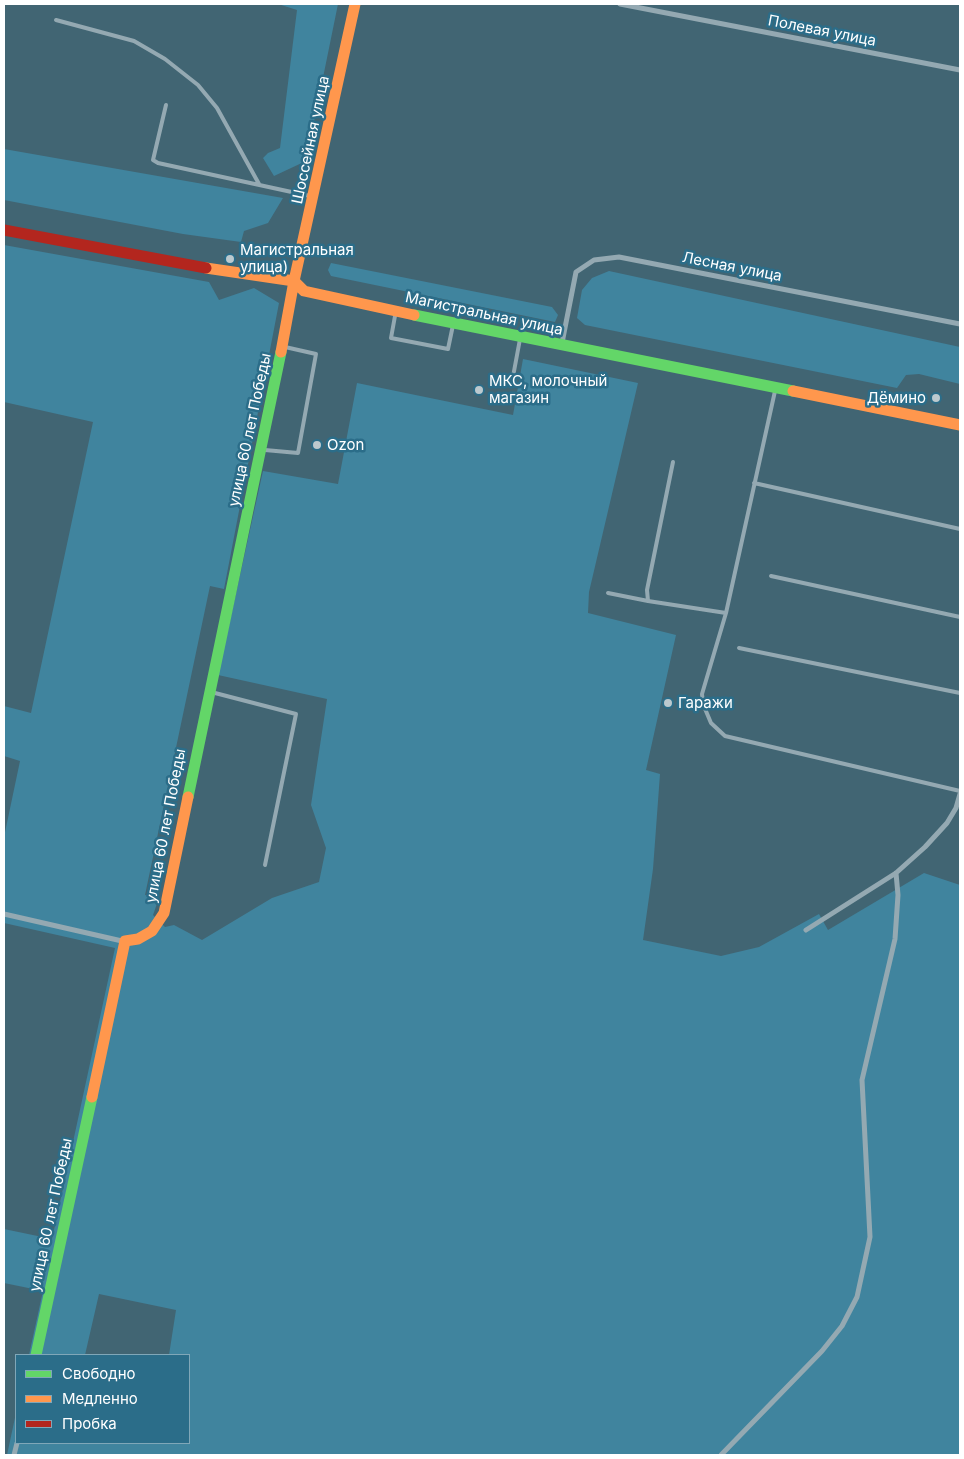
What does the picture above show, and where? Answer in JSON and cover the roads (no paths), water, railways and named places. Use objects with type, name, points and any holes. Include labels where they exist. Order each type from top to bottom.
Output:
[{"type":"street","name":"Шоссейная улица","points":[[294,281],[355,4]]},
{"type":"street","name":"Полевая улица","points":[[620,4],[960,70]]},
{"type":"street","name":"Магистральная улица","points":[[4,230],[176,264],[294,281],[304,290],[396,311],[960,425]]},
{"type":"street","name":"Лесная улица","points":[[562,346],[576,272],[594,260],[619,257],[960,324]]},
{"type":"street","name":"улица 60 лет Победы","points":[[36,1354],[125,942],[138,940],[152,931],[160,922],[164,913],[209,691],[283,347],[294,281]]},
{"type":"street","points":[[806,930],[896,873],[926,847],[947,823],[956,808],[960,792]]},
{"type":"street","points":[[721,1455],[822,1351],[842,1326],[857,1297],[870,1238],[862,1080],[895,938],[898,895],[896,873]]},
{"type":"street","points":[[4,914],[125,942]]},
{"type":"lane","points":[[56,20],[134,41],[165,59],[198,85],[217,108],[259,184]]},
{"type":"lane","points":[[166,105],[153,160],[158,163],[314,197]]},
{"type":"lane","points":[[396,311],[391,338],[400,340],[448,349],[454,323]]},
{"type":"lane","points":[[512,382],[521,337]]},
{"type":"lane","points":[[261,450],[298,453],[316,354],[283,347]]},
{"type":"lane","points":[[775,389],[726,613],[702,694],[703,704],[711,723],[725,736],[960,792]]},
{"type":"lane","points":[[648,601],[647,590],[673,462]]},
{"type":"lane","points":[[754,483],[960,529]]},
{"type":"lane","points":[[771,576],[960,617]]},
{"type":"lane","points":[[608,593],[726,613]]},
{"type":"lane","points":[[739,648],[960,693]]},
{"type":"lane","points":[[209,691],[296,714],[265,864]]},
{"type":"place","name":"Магистральная улица)","points":[[230,259]]},
{"type":"place","name":"МКС, молочный магазин","points":[[479,390]]},
{"type":"place","name":"Дёмино","points":[[936,398]]},
{"type":"place","name":"Ozon","points":[[317,445]]},
{"type":"place","name":"Гаражи","points":[[668,703]]}]
